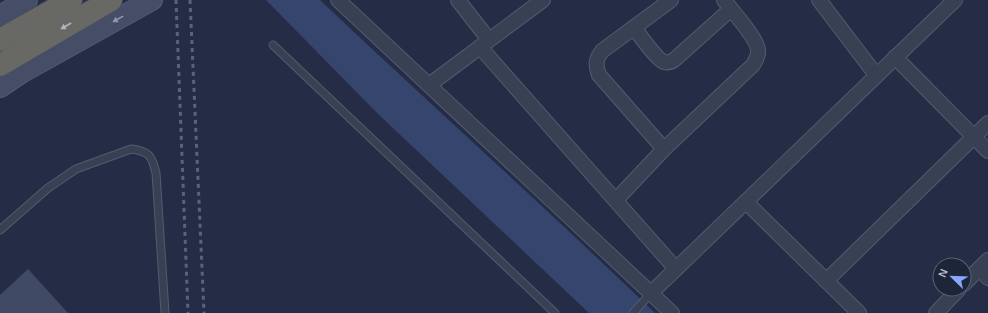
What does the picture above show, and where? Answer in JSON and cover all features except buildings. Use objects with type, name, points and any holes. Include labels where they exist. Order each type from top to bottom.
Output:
[{"type":"highway","points":[[8,54],[71,0]]},
{"type":"highway","points":[[8,54],[112,0]]},
{"type":"main road","points":[[0,16],[27,0]]},
{"type":"main road","points":[[0,87],[8,54],[152,0]]},
{"type":"street","points":[[338,0],[649,295],[672,313]]},
{"type":"street","points":[[429,85],[543,0]]},
{"type":"street","points":[[664,149],[599,75],[596,66],[596,59],[602,51],[671,0]]},
{"type":"street","points":[[820,0],[876,75]]},
{"type":"street","points":[[649,295],[955,0]]},
{"type":"street","points":[[463,2],[484,44],[676,269]]},
{"type":"street","points":[[616,200],[664,149],[753,65],[758,56],[758,49],[754,39],[727,4],[674,60],[668,62],[664,62],[658,58],[634,28]]},
{"type":"street","points":[[895,58],[988,151]]},
{"type":"street","points":[[826,281],[988,123]]},
{"type":"street","points":[[746,202],[859,313]]},
{"type":"street","points":[[972,278],[985,269]]},
{"type":"street","points":[[936,313],[952,297]]},
{"type":"lane","points":[[273,45],[555,313]]},
{"type":"lane","points":[[0,230],[48,188],[76,169],[131,149],[141,150],[148,153],[153,160],[156,173],[165,313]]},
{"type":"lane","points":[[633,313],[649,295]]},
{"type":"water","points":[[266,0],[320,0],[655,313],[589,313],[377,113]]},
{"type":"railway","points":[[176,0],[188,313]]},
{"type":"railway","points":[[190,0],[204,313]]}]
